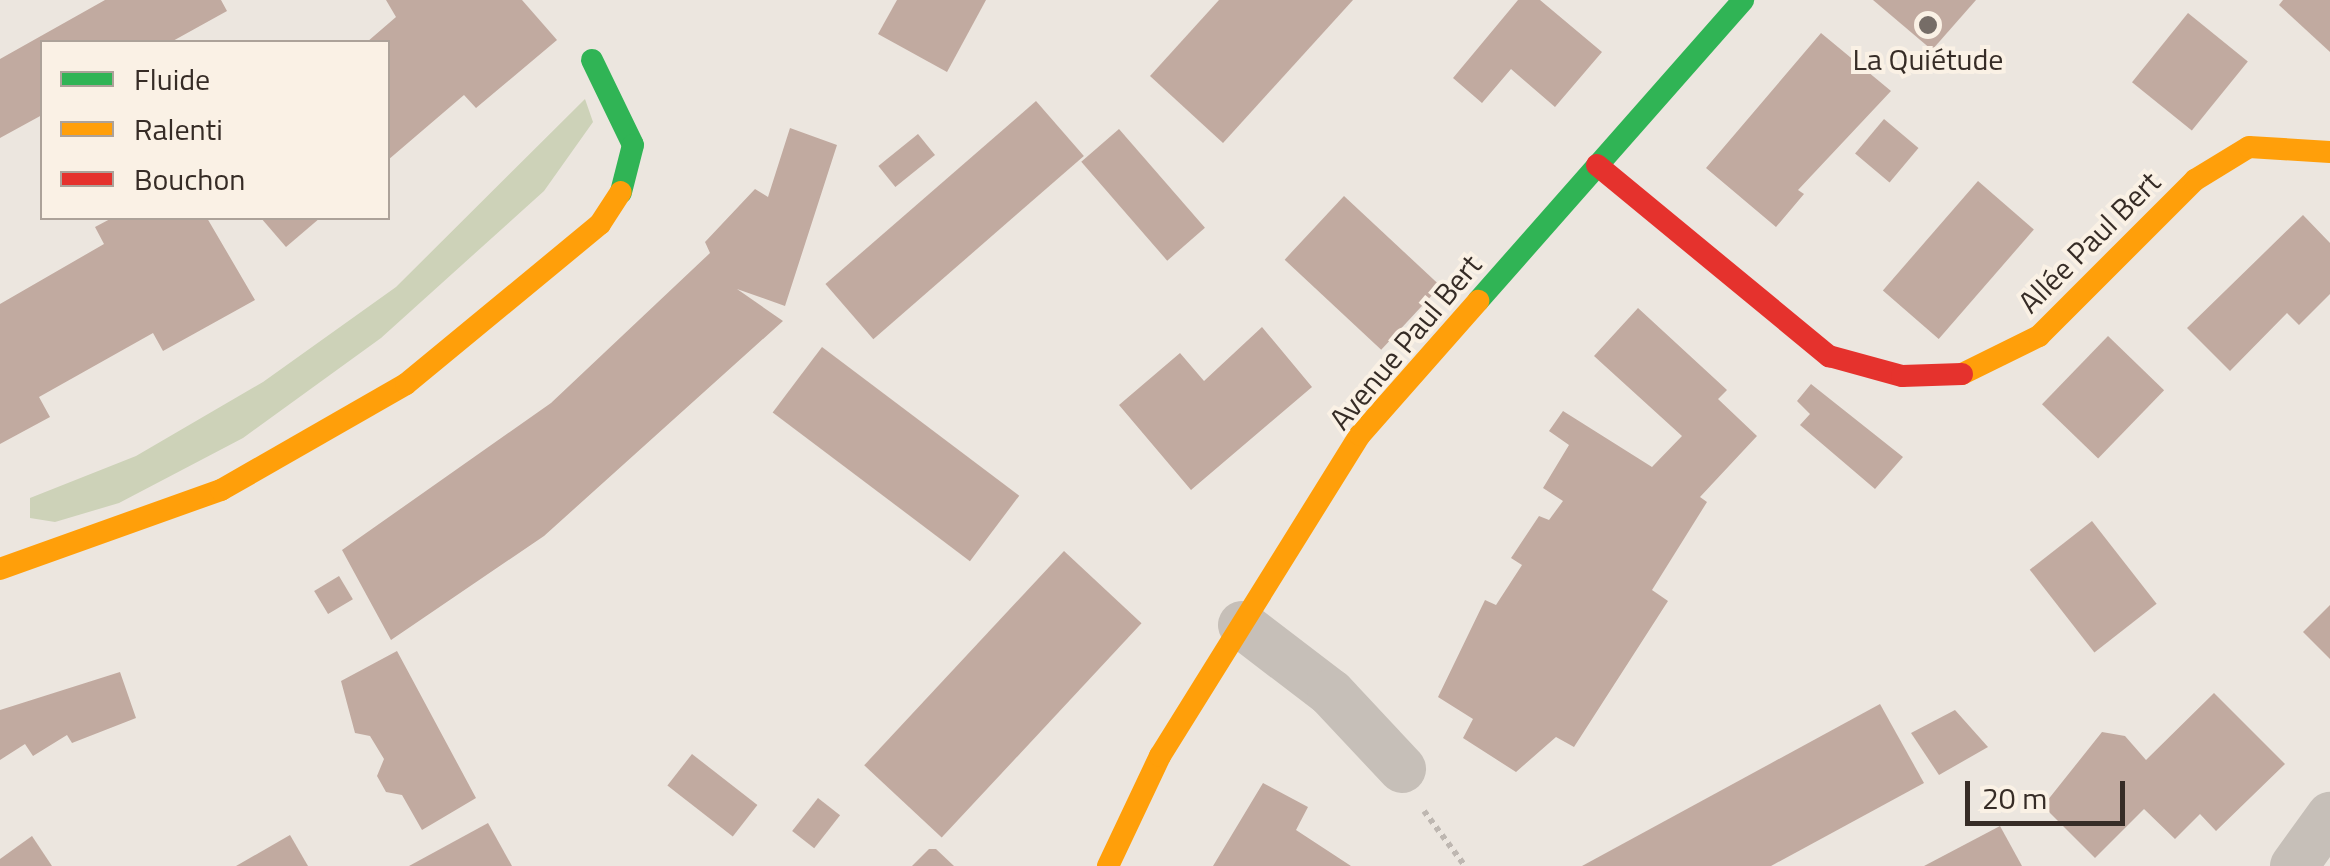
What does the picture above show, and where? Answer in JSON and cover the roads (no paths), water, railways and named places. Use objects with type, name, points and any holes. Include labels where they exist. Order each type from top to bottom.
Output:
[{"type":"street","name":"Avenue Paul Bert","points":[[1108,866],[1160,756],[1360,435],[1743,0]]},
{"type":"street","points":[[0,569],[238,480],[406,384],[600,224],[626,186],[633,146],[592,60]]},
{"type":"street","name":"Allée Paul Bert","points":[[1597,165],[1829,356],[1902,376],[1977,372],[2039,336],[2195,180],[2250,147],[2330,152]]},
{"type":"street","points":[[1242,625],[1332,693],[1402,769]]},
{"type":"street","points":[[2294,866],[2330,816]]},
{"type":"place","name":"La Quiétude","points":[[1928,25]]}]
